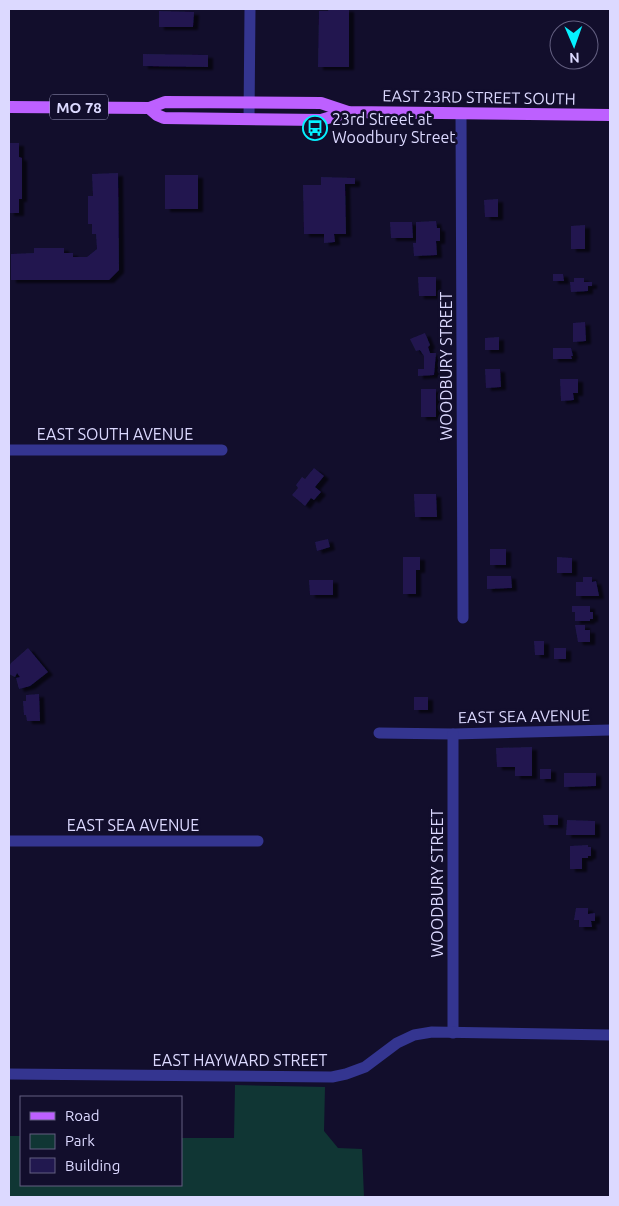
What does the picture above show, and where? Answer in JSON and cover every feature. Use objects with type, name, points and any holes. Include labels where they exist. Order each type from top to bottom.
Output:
[{"type":"main road","name":"EAST 23RD STREET SOUTH","points":[[9,106],[149,108],[165,102],[321,103],[348,112]]},
{"type":"main road","name":"EAST 23RD STREET SOUTH","points":[[149,108],[164,118],[321,120],[348,112],[610,115]]},
{"type":"street","points":[[249,119],[250,9]]},
{"type":"street","name":"WOODBURY STREET","points":[[461,113],[463,618]]},
{"type":"street","name":"EAST SOUTH AVENUE","points":[[9,450],[222,450]]},
{"type":"street","name":"EAST SEA AVENUE","points":[[379,733],[454,734],[610,730]]},
{"type":"street","name":"WOODBURY STREET","points":[[453,1033],[454,734]]},
{"type":"street","name":"EAST SEA AVENUE","points":[[9,841],[258,841]]},
{"type":"street","name":"EAST HAYWARD STREET","points":[[9,1074],[332,1077],[365,1067],[397,1043],[414,1035],[432,1032],[610,1035]]},
{"type":"green space","points":[[235,1085],[325,1087],[324,1131],[338,1148],[362,1149],[364,1197],[9,1197],[9,1136],[20,1136],[20,1186],[182,1186],[182,1138],[234,1138]]},
{"type":"building","points":[[329,9],[349,9],[349,67],[318,67],[319,11],[328,11]]},
{"type":"building","points":[[159,11],[194,12],[193,27],[159,27]]},
{"type":"building","points":[[143,54],[208,55],[208,67],[143,66]]},
{"type":"building","points":[[9,143],[19,143],[19,157],[22,158],[22,199],[19,199],[19,213],[9,213]]},
{"type":"building","points":[[118,173],[119,270],[109,280],[11,280],[11,254],[34,253],[34,248],[64,248],[64,253],[73,253],[73,257],[87,257],[97,249],[96,234],[92,234],[92,224],[88,224],[88,196],[93,196],[92,174]]},
{"type":"building","points":[[165,175],[198,175],[198,209],[165,209]]},
{"type":"building","points":[[321,177],[355,178],[355,184],[345,184],[346,234],[334,234],[335,242],[324,243],[324,234],[304,234],[303,185],[321,185]]},
{"type":"building","points":[[498,199],[498,217],[485,217],[484,200]]},
{"type":"building","points":[[436,221],[437,228],[440,228],[440,241],[436,241],[437,255],[414,256],[413,243],[416,243],[416,222]]},
{"type":"building","points":[[390,222],[412,222],[413,238],[391,238]]},
{"type":"building","points":[[585,225],[585,249],[571,249],[571,226]]},
{"type":"building","points":[[553,274],[563,274],[564,281],[553,281]]},
{"type":"building","points":[[418,277],[436,277],[436,296],[419,296]]},
{"type":"building","points":[[574,278],[584,278],[584,282],[592,282],[592,286],[588,286],[588,291],[571,292],[570,282],[574,282]]},
{"type":"building","points":[[585,322],[586,341],[573,342],[573,323]]},
{"type":"building","points":[[425,333],[430,345],[428,347],[430,353],[436,353],[434,375],[418,376],[418,369],[424,369],[424,356],[420,350],[416,351],[410,339]]},
{"type":"building","points":[[499,337],[499,350],[485,350],[485,338]]},
{"type":"building","points":[[553,348],[571,348],[572,359],[553,359]]},
{"type":"building","points":[[485,369],[500,369],[501,387],[486,388]]},
{"type":"building","points":[[560,379],[578,379],[578,393],[573,393],[574,400],[561,401]]},
{"type":"building","points":[[421,389],[436,389],[436,417],[421,417]]},
{"type":"building","points":[[314,468],[324,476],[315,487],[321,492],[314,500],[311,498],[305,506],[292,495],[298,488],[296,485],[302,477],[305,479]]},
{"type":"building","points":[[414,494],[436,494],[437,517],[415,517]]},
{"type":"building","points":[[328,539],[330,547],[317,551],[315,542]]},
{"type":"building","points":[[490,549],[506,549],[506,565],[490,565]]},
{"type":"building","points":[[403,557],[420,557],[420,570],[416,570],[416,594],[403,594]]},
{"type":"building","points":[[557,557],[572,558],[572,573],[557,573]]},
{"type":"building","points":[[487,576],[511,576],[512,588],[487,589]]},
{"type":"building","points":[[583,577],[592,577],[592,582],[596,581],[599,596],[576,596],[576,582],[583,582]]},
{"type":"building","points":[[309,580],[333,580],[333,595],[310,595]]},
{"type":"building","points":[[572,606],[590,606],[590,612],[593,612],[593,619],[590,619],[590,621],[575,621],[575,612],[572,612]]},
{"type":"building","points":[[575,625],[585,625],[585,630],[590,630],[590,642],[578,642]]},
{"type":"building","points":[[534,641],[544,641],[544,655],[535,655]]},
{"type":"building","points":[[28,648],[48,672],[30,686],[19,689],[16,678],[20,677],[17,673],[15,677],[9,674],[9,667]]},
{"type":"building","points":[[554,648],[566,648],[566,659],[554,659]]},
{"type":"building","points":[[39,694],[40,721],[27,721],[26,715],[24,715],[23,701],[26,701],[26,695]]},
{"type":"building","points":[[414,697],[428,697],[428,710],[414,710]]},
{"type":"building","points":[[532,747],[532,776],[515,776],[515,767],[497,767],[496,748]]},
{"type":"building","points":[[540,769],[551,769],[551,779],[540,779]]},
{"type":"building","points":[[564,773],[596,773],[596,786],[564,787]]},
{"type":"building","points":[[543,815],[558,815],[558,825],[544,825]]},
{"type":"building","points":[[567,820],[595,821],[595,835],[566,835]]},
{"type":"building","points":[[588,845],[588,847],[591,847],[591,856],[582,858],[582,869],[570,869],[570,846]]},
{"type":"building","points":[[576,908],[588,908],[588,914],[595,913],[595,921],[591,921],[592,927],[579,927],[579,920],[574,920]]},
{"type":"place","name":"23rd Street at Woodbury Street","points":[[315,128]]}]
